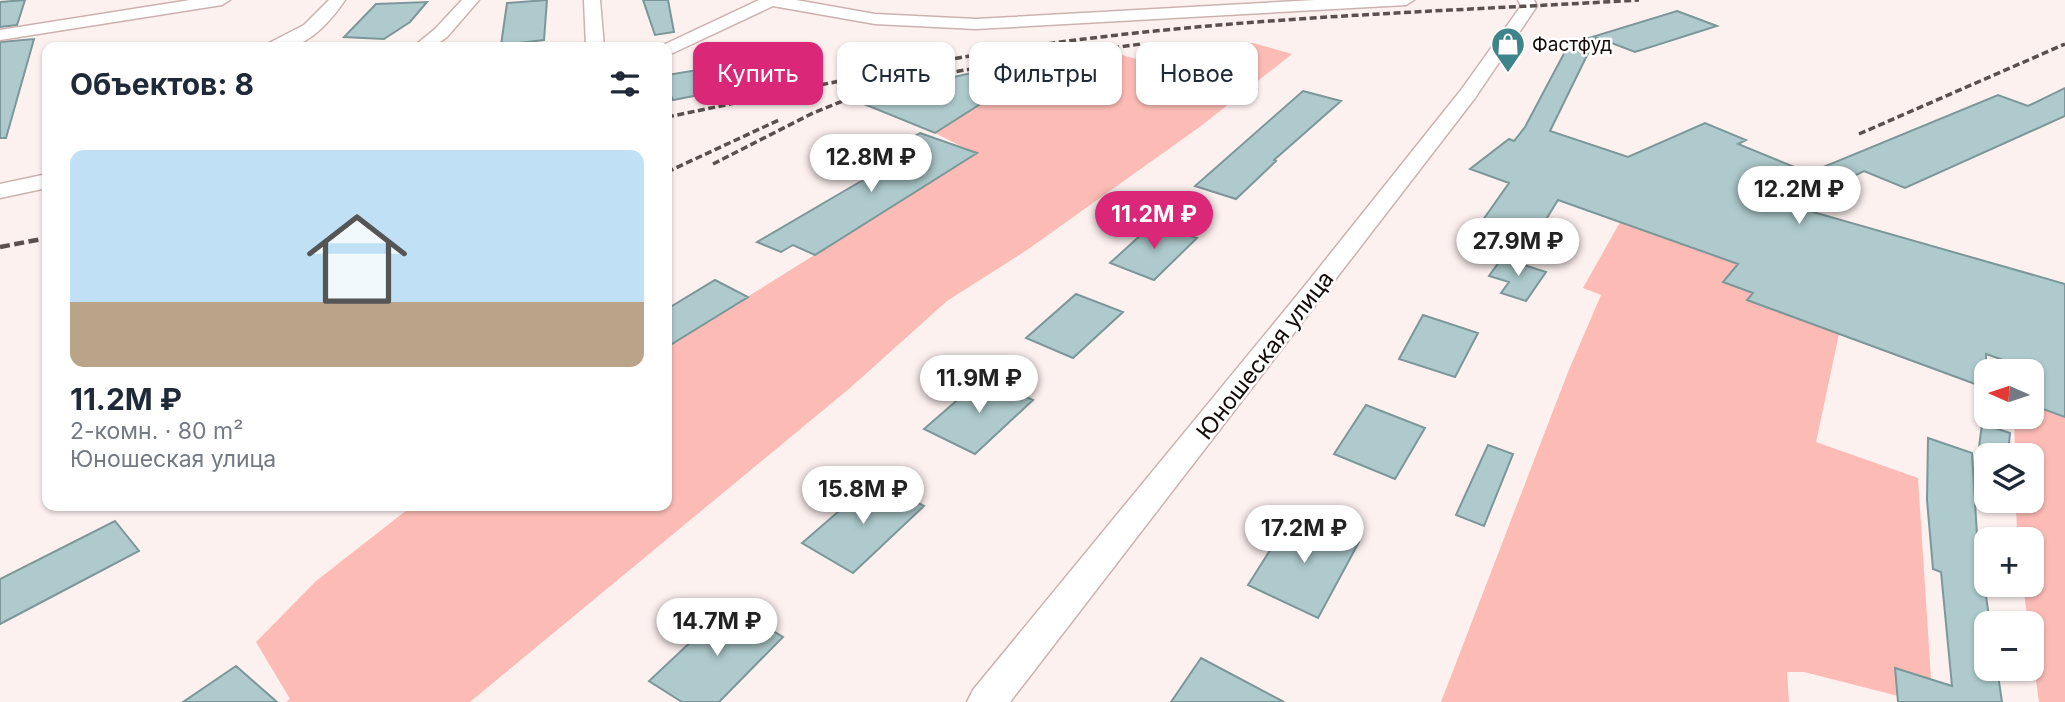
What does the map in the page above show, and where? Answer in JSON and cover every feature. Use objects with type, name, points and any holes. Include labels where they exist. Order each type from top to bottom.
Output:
[{"type":"street","points":[[0,35],[90,15],[132,0]]},
{"type":"street","points":[[0,21],[90,15],[222,0]]},
{"type":"street","points":[[285,42],[311,29],[329,13],[337,0]]},
{"type":"street","points":[[429,42],[441,33],[471,0]]},
{"type":"street","points":[[592,0],[595,42]]},
{"type":"street","points":[[672,47],[769,1],[906,22],[976,24],[1406,0]]},
{"type":"street","name":"Юношеская улица","points":[[987,702],[1226,406],[1438,131],[1517,26],[1529,6],[1526,0]]},
{"type":"street","points":[[0,191],[42,182]]},
{"type":"shaded area","points":[[1258,44],[1292,54],[1258,81]]},
{"type":"shaded area","points":[[1122,55],[1136,59],[1136,105],[1228,105],[1027,250],[947,301],[850,388],[470,702],[286,702],[290,699],[256,642],[316,581],[406,511],[672,511],[672,344],[976,154],[935,133],[979,105],[1122,105]]},
{"type":"shaded area","points":[[1620,222],[1738,264],[1724,282],[1753,293],[1748,299],[1839,334],[1816,442],[1918,478],[1931,679],[1895,668],[1898,696],[1804,672],[1787,672],[1789,702],[1441,702],[1568,372],[1601,295],[1583,288]]},
{"type":"shaded area","points":[[2044,409],[2065,417],[2065,702],[2039,702],[2036,681],[2044,681],[2044,611],[2026,611],[2025,597],[2044,597],[2044,527],[2017,527],[2016,513],[2044,513],[2044,443],[2015,443],[2014,429],[2044,429]]},
{"type":"building","points":[[25,0],[17,25],[0,27],[0,2]]},
{"type":"building","points":[[547,0],[544,40],[501,42],[507,3]]},
{"type":"building","points":[[643,0],[668,0],[674,32],[655,35]]},
{"type":"building","points":[[427,2],[410,22],[384,39],[344,37],[376,4]]},
{"type":"building","points":[[1677,11],[1717,26],[1635,52],[1596,37],[1550,131],[1628,157],[1705,123],[1746,140],[1738,144],[1809,173],[1998,95],[2028,106],[2065,88],[2065,116],[1905,188],[1864,171],[1792,206],[2065,284],[2065,417],[2044,409],[2044,359],[2000,359],[1986,354],[1986,359],[1974,359],[1974,384],[1747,300],[1753,293],[1723,282],[1738,264],[1558,200],[1521,260],[1466,244],[1509,183],[1470,169],[1509,139],[1514,141],[1525,127],[1569,44]]},
{"type":"building","points":[[34,39],[6,138],[0,138],[0,42]]},
{"type":"building","points":[[693,71],[693,96],[673,100],[672,74]]},
{"type":"building","points":[[969,73],[969,105],[979,105],[935,133],[866,105],[955,105],[955,77]]},
{"type":"building","points":[[1303,91],[1341,101],[1274,160],[1276,161],[1236,199],[1195,186]]},
{"type":"building","points":[[920,133],[977,153],[815,255],[793,245],[781,252],[757,242],[863,180],[849,174]]},
{"type":"building","points":[[1153,224],[1197,238],[1154,280],[1110,263]]},
{"type":"building","points":[[1502,258],[1546,272],[1526,301],[1501,293],[1509,282],[1489,276]]},
{"type":"building","points":[[715,280],[748,297],[672,344],[672,306]]},
{"type":"building","points":[[1076,294],[1123,312],[1073,358],[1026,338]]},
{"type":"building","points":[[1423,315],[1478,333],[1455,377],[1399,359]]},
{"type":"building","points":[[984,377],[1033,400],[975,454],[924,429]]},
{"type":"building","points":[[1366,405],[1425,428],[1395,479],[1334,454]]},
{"type":"building","points":[[1981,429],[1998,429],[2010,433],[2009,443],[1980,443]]},
{"type":"building","points":[[1928,438],[1972,453],[1977,527],[1974,527],[1974,597],[1986,597],[1988,611],[1974,611],[1974,681],[1999,681],[2002,702],[1898,702],[1895,668],[1952,686],[1941,572],[1933,569],[1927,500]]},
{"type":"building","points":[[1488,445],[1513,454],[1484,526],[1456,515]]},
{"type":"building","points":[[875,480],[924,506],[853,573],[802,543]]},
{"type":"building","points":[[1293,514],[1359,542],[1318,618],[1248,585]]},
{"type":"building","points":[[115,521],[139,551],[0,624],[0,579]]},
{"type":"building","points":[[730,605],[783,637],[719,702],[682,702],[649,681]]},
{"type":"building","points":[[1201,658],[1284,702],[1171,702]]},
{"type":"building","points":[[236,666],[277,702],[183,702]]},
{"type":"railway","points":[[672,116],[927,64],[1084,39],[1292,19],[1639,0]]},
{"type":"railway","points":[[1859,134],[2065,44]]},
{"type":"railway","points":[[713,164],[813,113],[885,84],[1005,63],[1136,45]]},
{"type":"railway","points":[[672,170],[781,119]]},
{"type":"railway","points":[[0,247],[42,239]]},
{"type":"place","name":"Фастфуд","points":[[1508,74]]}]
